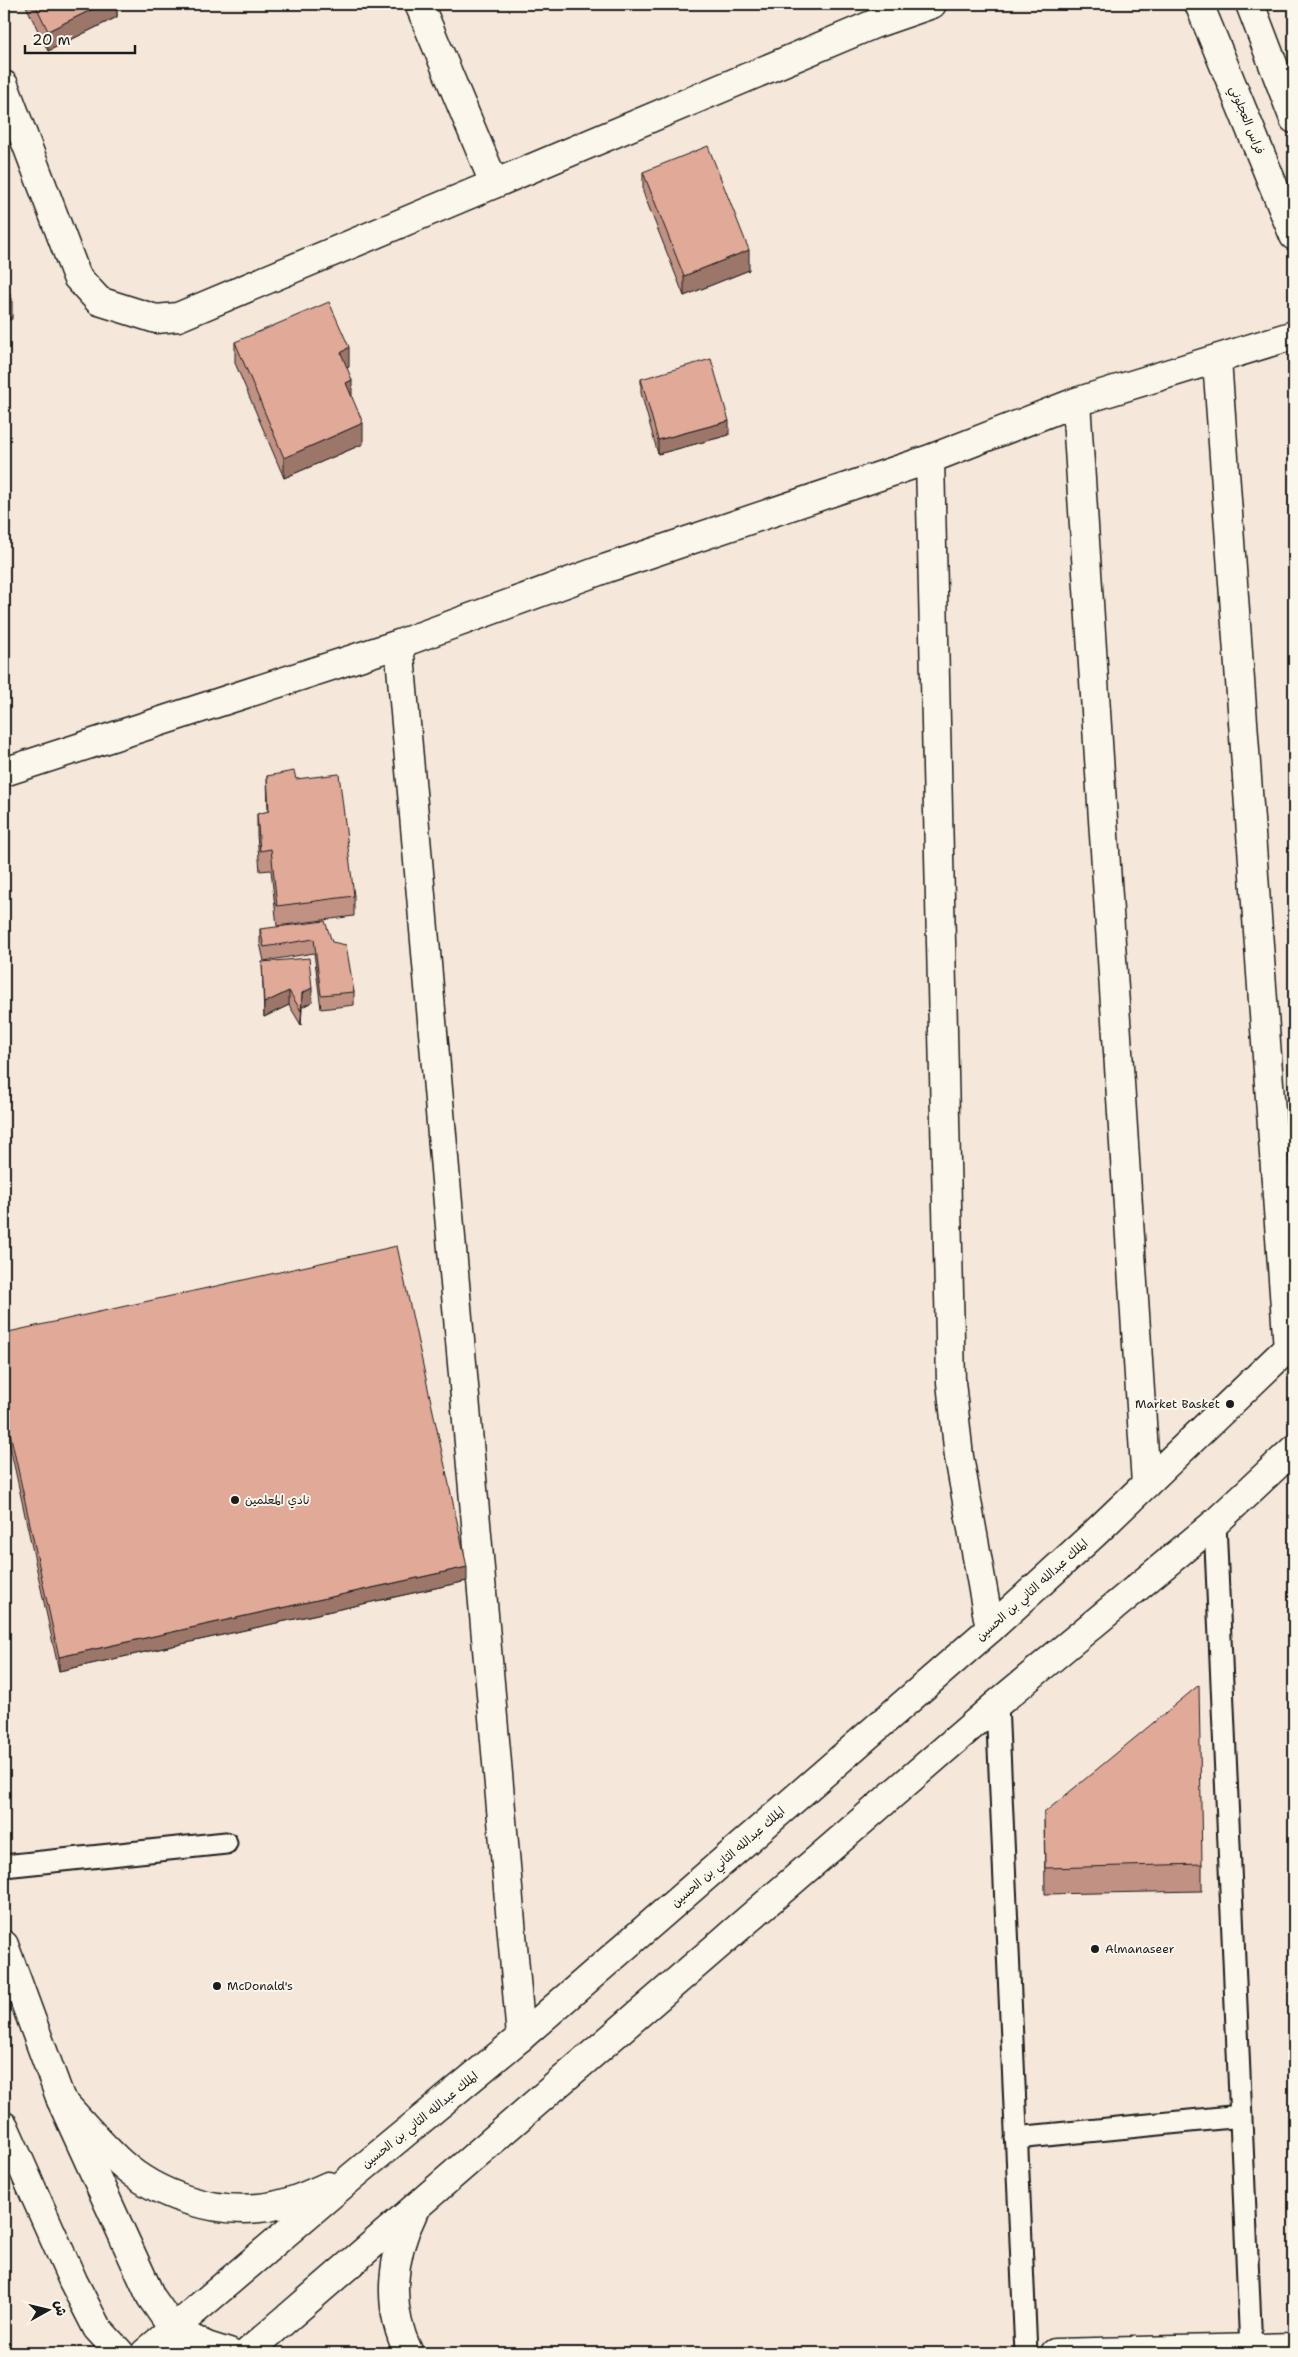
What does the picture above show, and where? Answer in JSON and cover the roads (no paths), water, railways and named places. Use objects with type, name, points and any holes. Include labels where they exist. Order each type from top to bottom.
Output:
[{"type":"street","points":[[419,4],[494,183]]},
{"type":"street","points":[[4,85],[77,277],[99,301],[156,319],[178,317],[494,183],[869,14],[932,4]]},
{"type":"street","name":"فراس العجلوني","points":[[1199,4],[1294,236]]},
{"type":"street","points":[[1250,4],[1294,120]]},
{"type":"street","points":[[4,772],[399,644],[607,568],[930,459],[1076,402],[1294,335]]},
{"type":"street","points":[[1216,360],[1291,1346]]},
{"type":"street","points":[[1076,402],[1146,1484]]},
{"type":"street","points":[[930,459],[951,1382],[959,1458],[990,1629]]},
{"type":"street","points":[[399,644],[521,2037]]},
{"type":"street","name":"الملك عبدالله الثاني بن الحسين","points":[[145,2353],[352,2176],[521,2037],[990,1629],[1291,1346]]},
{"type":"street","points":[[247,2353],[997,1704],[1215,1522],[1294,1449]]},
{"type":"street","points":[[4,1946],[61,2100],[150,2297],[174,2330],[207,2346],[229,2353]]},
{"type":"street","points":[[61,2100],[122,2164],[153,2186],[186,2200],[222,2208],[259,2208],[295,2200],[352,2176]]},
{"type":"street","points":[[4,2126],[73,2280],[97,2328],[120,2353]]},
{"type":"street","points":[[409,2353],[396,2315],[393,2287],[396,2260],[404,2232],[416,2208]]},
{"type":"street","points":[[1056,2353],[1294,2347]]},
{"type":"lane","points":[[1215,1522],[1251,2349]]},
{"type":"lane","points":[[997,1704],[1026,2353]]},
{"type":"lane","points":[[4,1866],[226,1843]]},
{"type":"lane","points":[[1016,2138],[1241,2116]]},
{"type":"place","name":"Market Basket","points":[[1230,1404]]},
{"type":"place","name":"نادي المعلمين","points":[[235,1500]]},
{"type":"place","name":"Almanaseer","points":[[1095,1949]]},
{"type":"place","name":"McDonald's","points":[[217,1986]]}]
